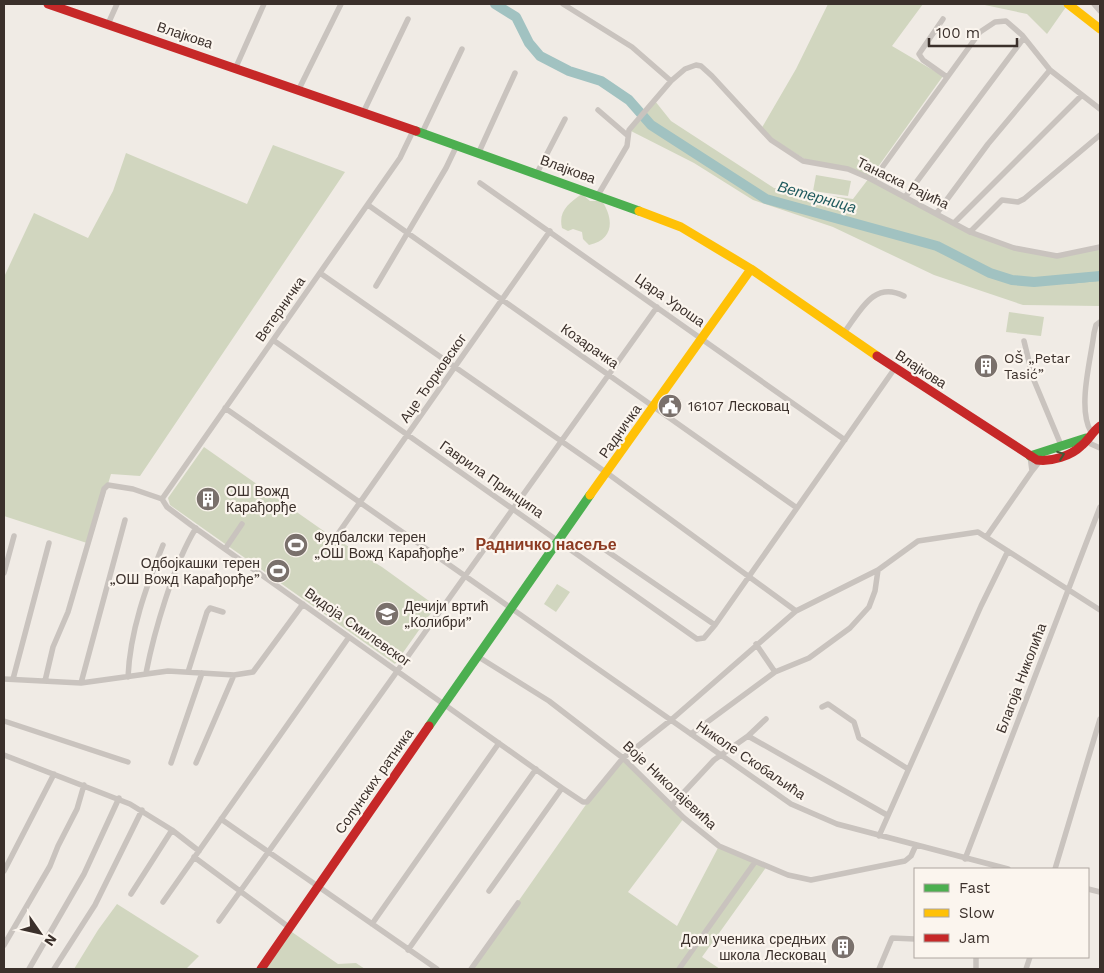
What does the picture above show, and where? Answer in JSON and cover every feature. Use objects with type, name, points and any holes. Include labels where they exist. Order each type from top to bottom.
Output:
[{"type":"main road","name":"Влајкова","points":[[48,4],[236,67],[298,91],[537,172],[681,227],[751,269],[843,334],[1040,461]]},
{"type":"main road","points":[[1068,4],[1100,29]]},
{"type":"main road","name":"Радничка","points":[[511,608],[751,269]]},
{"type":"main road","points":[[1030,456],[1089,434],[1100,426]]},
{"type":"main road","points":[[1040,461],[1058,457],[1081,447],[1089,434]]},
{"type":"main road","name":"Солунских ратника","points":[[261,969],[511,608]]},
{"type":"street","points":[[108,24],[117,4]]},
{"type":"street","points":[[236,67],[264,4]]},
{"type":"street","points":[[298,91],[341,4]]},
{"type":"street","points":[[563,4],[632,47],[671,81]]},
{"type":"street","points":[[1094,4],[1100,11]]},
{"type":"street","points":[[363,113],[408,19]]},
{"type":"street","points":[[944,19],[919,54],[923,60],[947,76]]},
{"type":"street","points":[[873,180],[947,76],[980,32],[988,26],[1006,21],[1022,35],[1023,39],[1050,70],[1100,109]]},
{"type":"street","points":[[906,196],[1023,39]]},
{"type":"street","name":"Ветерничка","points":[[162,498],[418,132],[462,49]]},
{"type":"street","name":"Танаска Рајића","points":[[628,132],[671,81],[691,66],[701,66],[760,131],[786,151],[803,160],[848,169],[906,196],[970,232],[1014,248],[1057,256],[1100,247]]},
{"type":"street","points":[[937,213],[1006,121],[1050,70]]},
{"type":"street","points":[[479,152],[515,73]]},
{"type":"street","points":[[954,223],[1082,96]]},
{"type":"street","points":[[598,110],[628,132],[627,146],[598,195]]},
{"type":"street","points":[[537,172],[565,119]]},
{"type":"street","points":[[970,232],[1002,200],[1018,202],[1024,199],[1100,136]]},
{"type":"street","points":[[376,286],[457,145]]},
{"type":"street","name":"Цара Уроша","points":[[480,183],[845,440]]},
{"type":"street","name":"Козарачка","points":[[368,205],[797,508]]},
{"type":"street","name":"Аце Ђорковског","points":[[335,538],[550,232]]},
{"type":"street","points":[[320,273],[607,473],[796,611]]},
{"type":"street","points":[[843,334],[875,294],[888,290],[904,296]]},
{"type":"street","points":[[219,921],[396,670],[514,510],[657,307]]},
{"type":"street","points":[[1098,323],[1086,392],[1086,420],[1091,444],[1100,448]]},
{"type":"street","name":"Гаврила Принципа","points":[[273,340],[696,639],[704,638],[714,625]]},
{"type":"street","points":[[1024,341],[1033,378],[1061,445]]},
{"type":"street","points":[[601,547],[714,625],[895,368]]},
{"type":"street","name":"Николе Скобаљића","points":[[225,408],[720,756],[801,809],[837,824],[965,859],[983,866],[1000,868]]},
{"type":"street","points":[[1030,456],[1032,471]]},
{"type":"street","points":[[987,536],[1040,461]]},
{"type":"street","name":"Видоја Смилевског","points":[[45,680],[53,647],[68,612],[105,486],[133,489],[162,498],[167,507],[225,549],[562,788],[587,802],[623,758]]},
{"type":"street","name":"Благоја Николића","points":[[965,859],[1100,507]]},
{"type":"street","points":[[81,683],[125,520]]},
{"type":"street","points":[[225,549],[242,524]]},
{"type":"street","points":[[146,673],[168,595],[188,541],[196,528]]},
{"type":"street","points":[[623,758],[671,720],[796,611],[878,570],[918,541],[973,532],[987,536],[1100,610]]},
{"type":"street","points":[[4,573],[14,536]]},
{"type":"street","points":[[13,679],[49,543]]},
{"type":"street","points":[[128,677],[130,647],[163,545]]},
{"type":"street","points":[[879,836],[887,814],[1008,551]]},
{"type":"street","points":[[691,734],[775,672],[818,652],[864,614],[875,591],[878,570]]},
{"type":"street","points":[[4,679],[81,683],[168,670],[234,675],[253,672],[303,604]]},
{"type":"street","points":[[188,672],[207,612],[210,608],[223,612]]},
{"type":"street","points":[[163,902],[350,637]]},
{"type":"street","points":[[756,644],[775,672]]},
{"type":"street","name":"Воје Николајевића","points":[[477,656],[549,701],[623,758],[684,818],[714,842],[755,862],[788,875],[811,880],[905,861],[911,856],[916,845]]},
{"type":"street","points":[[171,764],[202,673]]},
{"type":"street","points":[[196,763],[234,675]]},
{"type":"street","points":[[822,707],[828,704],[854,722],[859,738],[908,769]]},
{"type":"street","points":[[672,805],[720,756],[748,736],[766,719]]},
{"type":"street","points":[[1055,868],[1100,719]]},
{"type":"street","points":[[4,722],[128,762]]},
{"type":"street","points":[[748,736],[887,814]]},
{"type":"street","points":[[372,924],[499,743]]},
{"type":"street","points":[[4,755],[119,798],[142,810],[199,850]]},
{"type":"street","points":[[408,950],[536,769]]},
{"type":"street","points":[[4,871],[54,774]]},
{"type":"street","points":[[4,945],[50,866],[58,846],[78,809],[84,785]]},
{"type":"street","points":[[489,891],[562,788]]},
{"type":"street","points":[[29,969],[84,874],[119,798]]},
{"type":"street","points":[[54,969],[95,905],[142,810]]},
{"type":"street","points":[[222,819],[436,969]]},
{"type":"street","points":[[131,894],[172,830]]},
{"type":"street","points":[[194,856],[240,889],[259,907],[290,928]]},
{"type":"street","points":[[679,969],[755,862]]},
{"type":"street","points":[[471,969],[518,904]]},
{"type":"street","points":[[879,969],[892,938],[914,939]]},
{"type":"green space","points":[[828,4],[923,4],[892,46],[943,76],[870,178],[984,238],[1057,256],[1100,247],[1100,306],[1023,305],[934,275],[833,227],[753,200],[694,163],[629,130],[655,101],[671,121],[774,188],[853,199],[869,178],[848,169],[811,163],[760,131],[796,69]]},
{"type":"green space","points":[[980,4],[1068,4],[1047,34],[1027,14]]},
{"type":"green space","points":[[273,145],[345,172],[140,476],[111,474],[90,544],[4,516],[4,277],[34,213],[88,238],[113,191],[126,153],[247,204]]},
{"type":"green space","points":[[816,175],[851,181],[848,196],[813,191]]},
{"type":"green space","points":[[582,194],[590,201],[602,201],[609,215],[610,222],[607,234],[603,239],[589,245],[583,239],[582,232],[573,229],[568,231],[562,228],[561,222],[566,208]]},
{"type":"green space","points":[[1009,312],[1044,317],[1041,336],[1006,332]]},
{"type":"green space","points":[[204,447],[328,534],[382,567],[436,606],[395,664],[170,505],[168,498]]},
{"type":"green space","points":[[557,584],[570,592],[556,612],[544,604]]},
{"type":"green space","points":[[623,758],[684,818],[628,892],[677,926],[719,846],[767,866],[702,957],[720,969],[471,969],[585,806]]},
{"type":"green space","points":[[117,904],[199,956],[186,969],[74,969],[98,930]]},
{"type":"green space","points":[[289,930],[338,964],[356,963],[365,969],[261,969]]},
{"type":"water","points":[[1100,273],[1100,281],[1068,284],[1069,276]]},
{"type":"waterway","name":"Ветерница","points":[[495,4],[516,17],[529,43],[540,56],[569,71],[601,81],[629,100],[651,125],[766,199],[937,246],[990,273],[1012,280],[1034,282],[1100,276]]},
{"type":"traffic: fast","points":[[416,131],[639,211]]},
{"type":"traffic: fast","points":[[1030,456],[1086,438]]},
{"type":"traffic: fast","points":[[429,726],[590,495]]},
{"type":"traffic: slow","points":[[1068,4],[1100,29]]},
{"type":"traffic: slow","points":[[639,211],[681,227],[751,269],[877,356]]},
{"type":"traffic: slow","points":[[590,495],[751,269]]},
{"type":"traffic: jam","points":[[48,4],[416,131]]},
{"type":"traffic: jam","points":[[877,356],[1037,460],[1054,459],[1072,453],[1084,444],[1100,426]]},
{"type":"traffic: jam","points":[[261,969],[429,726]]},
{"type":"place","name":"OŠ „Petar Tasić”","points":[[986,366]]},
{"type":"place","name":"16107 Лесковац","points":[[670,406]]},
{"type":"place","name":"ОШ Вожд Карађорђе","points":[[208,499]]},
{"type":"place","name":"Фудбалски терен „ОШ Вожд Карађорђе”","points":[[296,545]]},
{"type":"place","name":"Одбојкашки терен „ОШ Вожд Карађорђе”","points":[[278,571]]},
{"type":"place","name":"Дечији вртић „Колибри”","points":[[387,614]]},
{"type":"place","name":"Дом ученика средњих школа Лесковац","points":[[843,947]]},
{"type":"district","name":"Радничко насеље","points":[[546,544]]}]
